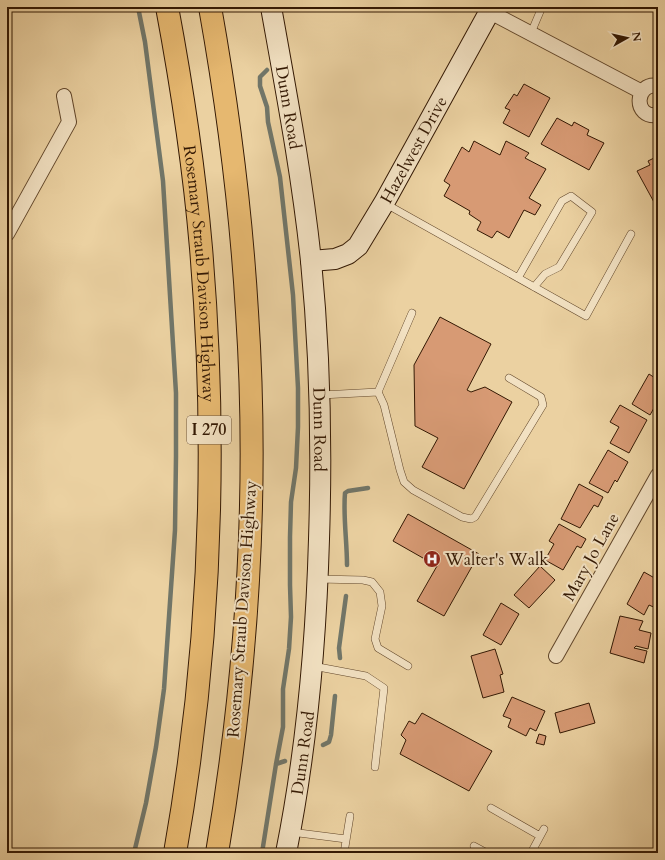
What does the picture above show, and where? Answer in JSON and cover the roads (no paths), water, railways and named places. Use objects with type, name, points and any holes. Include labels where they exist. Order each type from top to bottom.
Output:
[{"type":"highway","name":"Rosemary Straub Davison Highway","points":[[167,7],[193,167],[201,248],[209,412],[209,492],[201,657],[182,816],[175,853]]},
{"type":"highway","name":"Rosemary Straub Davison Highway","points":[[210,7],[221,72],[241,234],[248,314],[251,404],[249,559],[244,640],[235,734],[218,853]]},
{"type":"street","name":"Dunn Road","points":[[271,7],[294,136],[311,261],[319,395],[320,503],[318,579],[313,666],[298,795],[286,853]]},
{"type":"street","name":"Hazelwest Drive","points":[[311,261],[334,259],[348,254],[358,246],[384,203],[491,9]]},
{"type":"street","points":[[491,9],[531,33],[642,92]]},
{"type":"street","points":[[658,86],[650,86],[642,92],[639,101],[646,114],[658,115]]},
{"type":"street","points":[[7,234],[69,122],[64,96]]},
{"type":"street","name":"Mary Jo Lane","points":[[556,656],[658,475]]},
{"type":"lane","points":[[531,33],[542,7]]},
{"type":"lane","points":[[518,278],[562,201],[571,196],[592,212],[559,267],[545,274],[534,287]]},
{"type":"lane","points":[[384,203],[586,316],[631,234]]},
{"type":"lane","points":[[412,313],[378,392],[384,405],[404,482],[413,490],[462,517],[470,519],[476,517],[543,405],[541,397],[509,378]]},
{"type":"lane","points":[[319,395],[378,392]]},
{"type":"lane","points":[[318,579],[363,580],[372,582],[380,592],[382,606],[376,639],[378,648],[408,666]]},
{"type":"lane","points":[[313,666],[366,676],[384,688],[375,767]]},
{"type":"lane","points":[[492,808],[540,836]]},
{"type":"lane","points":[[344,853],[350,816]]},
{"type":"lane","points":[[531,853],[544,829]]},
{"type":"lane","points":[[290,832],[346,839]]},
{"type":"lane","points":[[474,846],[487,853]]},
{"type":"waterway","points":[[134,853],[146,803],[164,689],[175,530],[176,456],[176,393],[163,181],[145,42],[138,7]]},
{"type":"waterway","points":[[262,853],[283,727],[283,689],[289,649],[291,617],[291,502],[296,468],[298,427],[298,388],[293,295],[280,177],[268,122],[267,107],[260,86],[260,77],[267,70]]},
{"type":"waterway","points":[[347,565],[344,511],[345,493],[348,491],[368,488]]},
{"type":"waterway","points":[[340,658],[339,648],[346,596]]},
{"type":"waterway","points":[[323,745],[329,742],[331,735],[335,696]]},
{"type":"waterway","points":[[276,764],[285,761]]},
{"type":"place","name":"Walter's Walk","points":[[432,559]]}]
